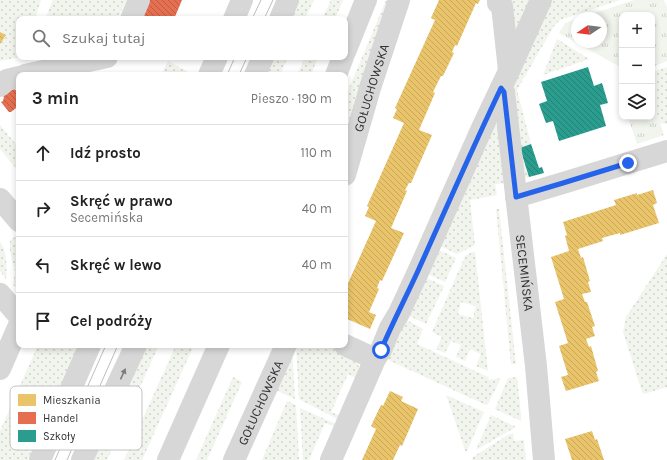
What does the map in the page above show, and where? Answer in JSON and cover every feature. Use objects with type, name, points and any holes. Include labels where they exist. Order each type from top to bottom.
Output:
[{"type":"street","points":[[132,16],[139,0]]},
{"type":"street","points":[[235,16],[242,0]]},
{"type":"street","points":[[281,16],[288,0]]},
{"type":"street","points":[[348,45],[366,0]]},
{"type":"street","name":"GOŁUCHOWSKA","points":[[349,146],[399,0]]},
{"type":"street","name":"SECEMIŃSKA","points":[[498,0],[498,3],[502,6],[505,79],[504,92],[536,366],[544,460]]},
{"type":"street","points":[[332,460],[375,359],[399,313],[541,0]]},
{"type":"street","points":[[39,72],[93,60]]},
{"type":"street","points":[[210,72],[216,60]]},
{"type":"street","points":[[256,72],[262,60]]},
{"type":"street","points":[[337,72],[342,60]]},
{"type":"street","points":[[0,86],[7,80],[16,78]]},
{"type":"street","points":[[516,197],[667,151]]},
{"type":"street","points":[[0,199],[16,218]]},
{"type":"street","points":[[0,294],[16,313]]},
{"type":"street","points":[[0,369],[16,332]]},
{"type":"street","points":[[348,346],[375,359]]},
{"type":"street","points":[[72,386],[89,348]]},
{"type":"street","points":[[117,386],[135,348]]},
{"type":"street","points":[[168,460],[218,348]]},
{"type":"street","name":"GOŁUCHOWSKA","points":[[234,460],[285,348]]},
{"type":"street","points":[[40,460],[44,450]]},
{"type":"street","points":[[82,460],[87,450]]},
{"type":"green space","points":[[0,0],[41,0],[36,16],[16,16],[16,58],[0,61],[0,44],[5,35],[0,32]]},
{"type":"green space","points":[[53,0],[127,0],[119,16],[46,16]]},
{"type":"green space","points":[[299,0],[314,0],[306,16],[292,16]]},
{"type":"green space","points":[[331,0],[343,0],[336,16],[323,16]]},
{"type":"green space","points":[[386,0],[391,0],[349,137],[348,91]]},
{"type":"green space","points":[[504,0],[535,0],[510,58]]},
{"type":"green space","points":[[544,0],[620,0],[584,12],[571,12],[571,16],[560,20],[554,26],[517,90],[531,144],[520,148],[529,177],[518,182],[508,80]]},
{"type":"green space","points":[[634,0],[664,0],[667,7],[667,61],[655,66],[655,12],[619,12],[619,66],[586,48],[607,48],[607,12],[598,12]]},
{"type":"green space","points":[[571,21],[571,40],[559,33],[565,23]]},
{"type":"green space","points":[[557,39],[589,59],[543,75]]},
{"type":"green space","points":[[272,60],[287,60],[281,72],[266,72]]},
{"type":"green space","points":[[304,60],[317,60],[312,72],[298,72]]},
{"type":"green space","points":[[168,61],[188,72],[162,72]]},
{"type":"green space","points":[[667,67],[667,123],[665,124],[660,123],[655,107],[655,71]]},
{"type":"green space","points":[[655,107],[664,135],[637,144],[629,120],[655,120]]},
{"type":"green space","points":[[503,123],[508,183],[495,184],[497,195],[470,200],[475,245],[457,254],[434,243],[485,129]]},
{"type":"green space","points":[[0,125],[16,144],[16,168],[0,149]]},
{"type":"green space","points":[[496,209],[499,209],[516,364],[511,364]]},
{"type":"green space","points":[[16,236],[16,287],[13,285],[15,272],[10,251],[10,241]]},
{"type":"green space","points":[[0,242],[5,254],[6,279],[0,271]]},
{"type":"green space","points":[[433,247],[456,258],[445,282],[421,271]]},
{"type":"green space","points":[[475,252],[488,371],[476,366],[481,354],[470,349],[465,361],[456,357],[461,345],[451,341],[445,353],[436,349],[442,337],[432,332],[465,256]],"holes":[[[461,302],[476,306],[473,318],[458,314]]]},
{"type":"green space","points":[[667,254],[667,387],[644,394],[642,392],[623,332],[626,317]]},
{"type":"green space","points":[[420,275],[444,286],[426,324],[403,313]]},
{"type":"green space","points":[[401,317],[423,329],[417,344],[488,377],[489,380],[501,378],[488,404],[486,405],[386,359]]},
{"type":"green space","points":[[37,348],[78,348],[61,386],[20,386]]},
{"type":"green space","points":[[146,348],[158,348],[140,386],[128,386]]},
{"type":"green space","points":[[175,348],[193,348],[142,460],[124,460],[129,450],[142,450],[142,420]]},
{"type":"green space","points":[[291,348],[292,348],[295,399],[273,389]]},
{"type":"green space","points":[[296,348],[335,348],[350,354],[357,361],[360,370],[356,378],[348,374],[331,412],[341,416],[339,420],[299,399]]},
{"type":"green space","points":[[233,377],[242,382],[207,460],[196,460]]},
{"type":"green space","points":[[517,377],[521,421],[495,409],[508,378]]},
{"type":"green space","points":[[446,395],[484,412],[466,453]]},
{"type":"green space","points":[[287,401],[296,405],[299,460],[262,460]]},
{"type":"green space","points":[[10,408],[10,450],[32,450],[28,460],[0,460],[0,431]]},
{"type":"green space","points":[[300,408],[338,425],[336,427],[325,423],[309,460],[303,460]]},
{"type":"green space","points":[[491,415],[516,427],[476,450]]},
{"type":"green space","points":[[513,433],[514,441],[524,440],[526,460],[472,460],[473,457]]},
{"type":"green space","points":[[99,450],[112,450],[107,460],[94,460]]},
{"type":"building: Mieszkania","points":[[439,0],[480,0],[478,4],[476,3],[457,46],[455,45],[452,52],[454,53],[443,76],[441,76],[433,92],[435,93],[419,130],[432,135],[411,183],[409,183],[405,190],[407,191],[391,228],[404,233],[382,281],[380,280],[377,288],[379,289],[369,312],[376,315],[370,329],[348,319],[348,283],[376,221],[365,216],[369,207],[367,206],[404,123],[393,118],[397,109],[395,108],[435,20],[431,18]]},
{"type":"building: Mieszkania","points":[[0,32],[6,35],[0,44]]},
{"type":"building: Mieszkania","points":[[653,190],[657,203],[653,205],[659,223],[620,235],[620,233],[602,238],[603,241],[578,249],[581,258],[583,257],[590,281],[588,282],[591,292],[582,294],[585,302],[587,302],[595,326],[592,327],[595,336],[586,339],[589,347],[591,346],[598,371],[596,372],[599,381],[566,391],[561,377],[568,375],[559,346],[568,343],[555,302],[564,299],[551,257],[569,251],[565,236],[567,235],[563,222],[616,205],[614,200]]},
{"type":"building: Mieszkania","points":[[390,391],[403,397],[401,401],[418,409],[402,446],[400,445],[393,460],[362,460],[376,429],[371,426],[381,405],[383,406]]},
{"type":"building: Mieszkania","points":[[592,431],[595,440],[597,439],[604,460],[572,460],[565,439]]},
{"type":"building: Handel","points":[[149,0],[182,0],[175,16],[141,16]]},
{"type":"building: Handel","points":[[14,88],[16,90],[16,108],[11,112],[9,112],[1,102],[3,101],[4,97],[2,95]]},
{"type":"building: Szkoły","points":[[588,67],[594,86],[602,83],[608,103],[600,105],[606,126],[559,141],[553,121],[546,123],[539,104],[547,101],[541,82]]},
{"type":"building: Szkoły","points":[[531,144],[539,168],[542,167],[544,173],[529,177],[520,148]]},
{"type":"tram line","points":[[253,16],[261,0]]},
{"type":"tram line","points":[[265,16],[273,0]]},
{"type":"tram line","points":[[228,72],[234,60]]},
{"type":"tram line","points":[[240,72],[246,60]]},
{"type":"tram line","points":[[88,386],[105,348]]},
{"type":"tram line","points":[[100,386],[117,348]]},
{"type":"tram line","points":[[55,460],[59,450]]},
{"type":"tram line","points":[[67,460],[71,450]]},
{"type":"route","points":[[381,350],[501,88],[504,92],[516,197],[628,163]]}]
